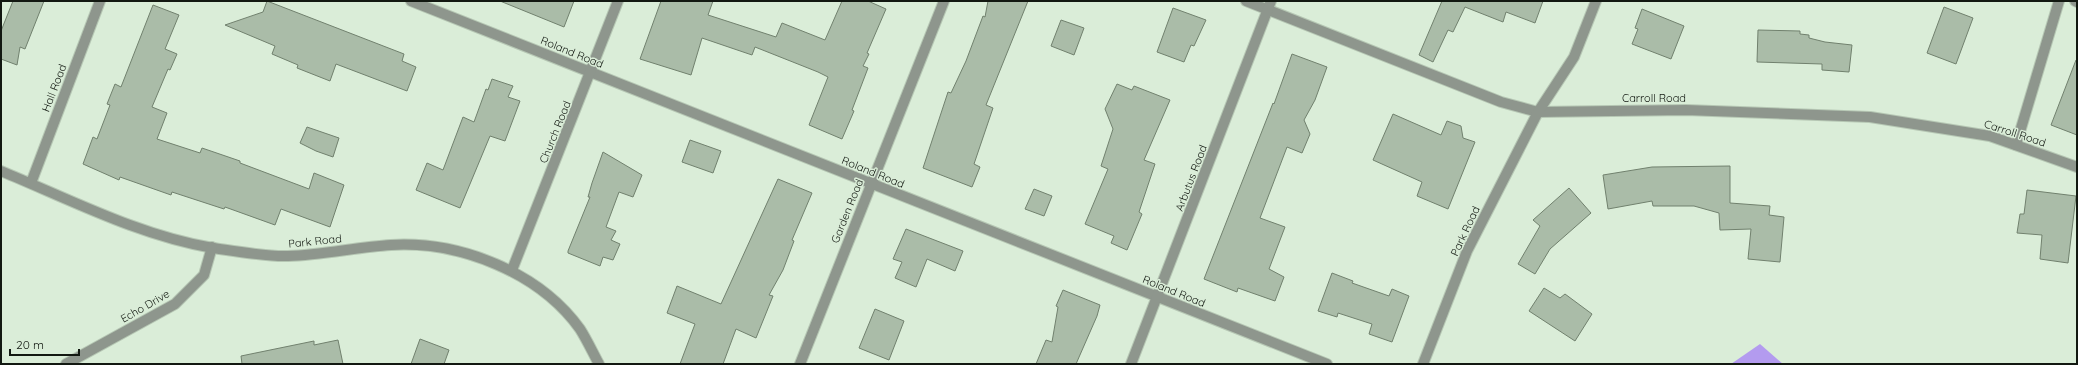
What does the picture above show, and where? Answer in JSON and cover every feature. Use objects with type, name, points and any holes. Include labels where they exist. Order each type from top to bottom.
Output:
[{"type":"street","name":"Hall Road","points":[[31,183],[100,1]]},
{"type":"street","name":"Roland Road","points":[[411,1],[1327,364]]},
{"type":"street","name":"Church Road","points":[[512,270],[591,73],[618,1]]},
{"type":"street","name":"Garden Road","points":[[800,364],[944,1]]},
{"type":"street","name":"Carroll Road","points":[[1246,1],[1270,5],[1501,102],[1538,112],[1686,110],[1870,117],[1990,136],[2077,167]]},
{"type":"street","name":"Park Road","points":[[1423,364],[1467,251],[1538,112],[1574,57],[1596,1]]},
{"type":"street","points":[[2016,145],[2060,1]]},
{"type":"street","name":"Arbutus Road","points":[[1132,364],[1270,5]]},
{"type":"street","name":"Park Road","points":[[1,171],[157,236],[212,247],[288,256],[392,245],[428,245],[464,254],[512,270],[545,292],[580,329],[599,364]]},
{"type":"street","name":"Echo Drive","points":[[66,364],[175,304],[204,275],[212,247]]},
{"type":"shaded area","points":[[1760,344],[1783,364],[1731,364]]},
{"type":"building","points":[[13,1],[44,1],[25,49],[20,47],[17,65],[1,59],[1,31]]},
{"type":"building","points":[[267,1],[404,54],[402,61],[416,67],[407,91],[336,64],[330,81],[297,68],[298,65],[272,54],[275,46],[225,25],[263,12]]},
{"type":"building","points":[[500,1],[574,1],[564,27]]},
{"type":"building","points":[[661,1],[713,1],[708,15],[776,37],[782,23],[825,40],[842,1],[868,1],[886,9],[867,53],[869,54],[863,66],[868,68],[852,110],[854,111],[842,139],[809,125],[828,77],[755,47],[752,55],[702,38],[691,75],[640,59]]},
{"type":"building","points":[[988,1],[1028,1],[986,105],[993,108],[974,164],[980,167],[972,187],[923,168],[948,92],[951,93],[966,61],[983,16],[985,17]]},
{"type":"building","points":[[1442,1],[1543,1],[1535,23],[1506,12],[1503,22],[1465,7],[1453,32],[1448,30],[1433,62],[1419,55]]},
{"type":"building","points":[[153,5],[179,15],[165,49],[177,54],[170,70],[168,69],[152,107],[167,113],[157,139],[200,153],[202,148],[240,161],[240,163],[309,189],[314,173],[344,185],[330,227],[281,209],[275,225],[225,207],[224,209],[172,192],[171,195],[120,177],[119,180],[83,164],[93,137],[97,139],[110,105],[107,104],[115,84],[121,87]]},
{"type":"building","points":[[1944,7],[1973,18],[1956,64],[1927,53]]},
{"type":"building","points":[[1173,8],[1206,20],[1194,46],[1191,45],[1184,62],[1157,52]]},
{"type":"building","points":[[1642,9],[1684,26],[1671,59],[1632,44],[1638,29],[1635,28]]},
{"type":"building","points":[[1061,20],[1084,28],[1074,55],[1051,46]]},
{"type":"building","points":[[1758,30],[1800,31],[1800,34],[1809,35],[1809,38],[1825,42],[1852,45],[1849,72],[1822,70],[1822,64],[1757,62]]},
{"type":"building","points":[[1292,54],[1327,67],[1315,100],[1304,120],[1310,134],[1302,153],[1287,147],[1260,218],[1285,227],[1269,269],[1284,277],[1275,301],[1238,288],[1237,292],[1204,279],[1273,103],[1274,104]]},
{"type":"building","points":[[2076,60],[2077,61],[2077,135],[2051,125]]},
{"type":"building","points":[[492,79],[513,86],[508,97],[520,101],[505,141],[490,136],[460,208],[416,190],[427,163],[443,170],[463,117],[474,122],[486,89],[488,90]]},
{"type":"building","points":[[1117,84],[1132,90],[1134,86],[1170,100],[1144,160],[1155,164],[1139,212],[1142,214],[1127,250],[1111,243],[1114,236],[1085,224],[1108,169],[1101,166],[1113,129],[1105,109]]},
{"type":"building","points":[[1393,114],[1441,135],[1447,121],[1461,126],[1463,138],[1475,142],[1448,209],[1417,196],[1422,182],[1373,160]]},
{"type":"building","points":[[307,127],[339,138],[333,157],[300,143]]},
{"type":"building","points":[[690,140],[721,151],[713,173],[682,162]]},
{"type":"building","points":[[603,152],[642,175],[633,197],[619,192],[606,227],[616,231],[611,240],[620,244],[613,260],[603,257],[600,266],[568,253],[568,251],[590,197],[588,197]]},
{"type":"building","points":[[1730,166],[1730,203],[1770,206],[1769,215],[1784,217],[1780,262],[1748,259],[1751,229],[1720,230],[1719,213],[1694,206],[1653,206],[1652,201],[1608,209],[1603,175],[1652,167]]},
{"type":"building","points":[[778,179],[812,193],[792,240],[794,241],[783,270],[769,295],[773,296],[756,338],[736,329],[723,364],[680,364],[695,324],[667,313],[677,286],[721,304]]},
{"type":"building","points":[[1569,188],[1591,213],[1550,249],[1535,274],[1518,264],[1540,226],[1533,220]]},
{"type":"building","points":[[1034,189],[1052,196],[1044,216],[1025,209]]},
{"type":"building","points":[[2027,190],[2076,196],[2068,263],[2040,259],[2042,235],[2017,233],[2020,214],[2024,214]]},
{"type":"building","points":[[906,229],[963,251],[955,271],[927,259],[916,287],[895,278],[902,262],[893,259]]},
{"type":"building","points":[[1332,273],[1353,281],[1352,283],[1389,296],[1392,289],[1409,296],[1392,342],[1369,334],[1372,324],[1338,313],[1337,317],[1318,311]]},
{"type":"building","points":[[1544,288],[1560,298],[1565,294],[1592,314],[1575,341],[1529,311]]},
{"type":"building","points":[[1063,290],[1100,305],[1097,316],[1076,364],[1036,364],[1046,340],[1052,342],[1058,307],[1056,306]]},
{"type":"building","points":[[875,309],[904,321],[889,360],[859,348]]},
{"type":"building","points":[[420,339],[449,350],[444,364],[411,364]]},
{"type":"building","points":[[338,340],[343,364],[242,364],[241,356],[314,341],[314,345]]}]
